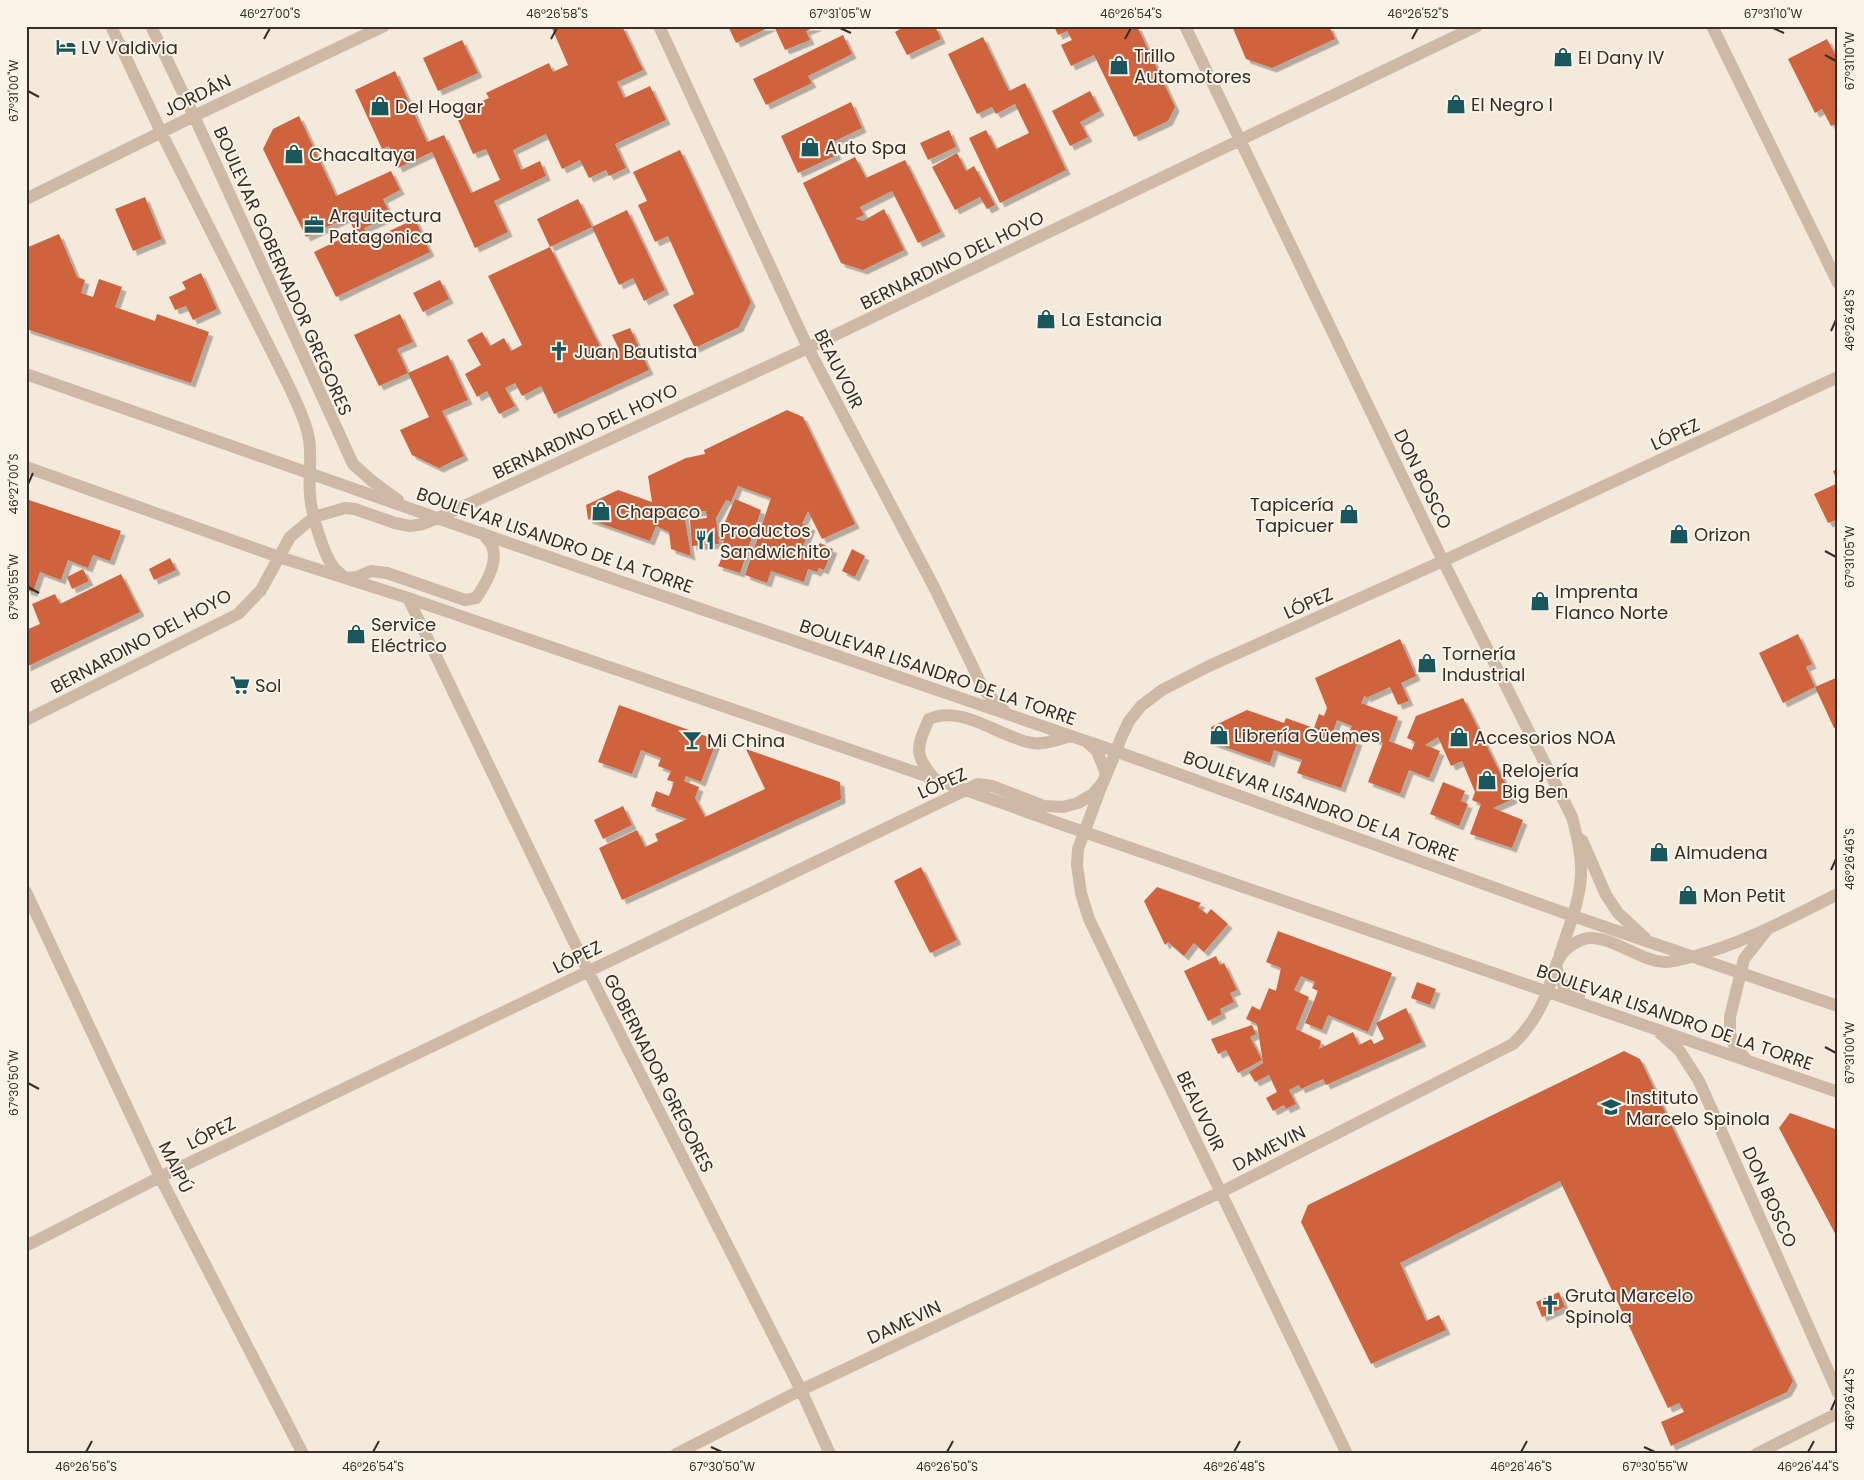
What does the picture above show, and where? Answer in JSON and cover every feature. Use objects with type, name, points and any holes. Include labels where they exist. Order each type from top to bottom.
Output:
[{"type":"street","points":[[111,26],[161,132],[302,414],[311,453],[310,496],[314,517],[325,552],[334,568],[345,578],[357,577],[371,571],[387,573],[465,600],[476,598],[488,578],[492,565],[492,546],[482,533]]},
{"type":"street","name":"BOULEVAR GOBERNADOR GREGORES","points":[[151,26],[353,464],[372,481],[410,508]]},
{"type":"street","name":"JORDÁN","points":[[26,199],[194,116],[384,26]]},
{"type":"street","name":"BEAUVOIR","points":[[658,26],[808,348],[984,690],[1009,715]]},
{"type":"street","name":"DON BOSCO","points":[[1185,26],[1443,561],[1572,818],[1578,841],[1581,875],[1573,916],[1558,961]]},
{"type":"street","name":"BERNARDINO DEL HOYO","points":[[26,720],[238,614],[261,590],[290,537],[314,517],[345,508],[355,508],[395,523],[410,526],[423,524],[438,518],[808,348],[1477,26]]},
{"type":"street","points":[[1712,26],[1838,283]]},
{"type":"street","name":"BOULEVAR LISANDRO DE LA TORRE","points":[[26,374],[1115,751],[1573,916],[1838,1006]]},
{"type":"street","name":"LÓPEZ","points":[[26,1246],[160,1177],[978,784],[992,786],[1044,806],[1063,807],[1078,803],[1093,794],[1104,781],[1115,751],[1130,721],[1141,706],[1162,690],[1209,666],[1443,561],[1838,377]]},
{"type":"street","name":"BOULEVAR LISANDRO DE LA TORRE","points":[[26,467],[279,557],[408,598],[1838,1092]]},
{"type":"street","name":"GOBERNADOR GREGORES","points":[[408,598],[588,971],[801,1390],[830,1454]]},
{"type":"street","points":[[935,779],[924,767],[918,755],[924,729],[929,719],[938,715],[953,715],[967,719],[1032,743],[1044,744],[1071,736]]},
{"type":"street","points":[[1086,742],[1097,751],[1101,759],[1106,774],[1104,781]]},
{"type":"street","name":"BEAUVOIR","points":[[1104,781],[1083,831],[1078,849],[1077,865],[1081,892],[1089,919],[1347,1454]]},
{"type":"street","points":[[1572,818],[1606,895],[1618,913],[1650,942]]},
{"type":"street","name":"MAIPÚ","points":[[26,892],[160,1177],[303,1454]]},
{"type":"street","points":[[1594,1007],[1564,987],[1558,961],[1580,940],[1589,938],[1602,940],[1656,961],[1674,961],[1722,948],[1838,894]]},
{"type":"street","points":[[1749,1061],[1735,1047],[1730,1034],[1730,1017],[1739,972],[1744,959],[1769,927]]},
{"type":"street","name":"DAMEVIN","points":[[676,1454],[801,1390],[1220,1192],[1513,1044],[1524,1034],[1532,1022],[1547,991],[1558,961]]},
{"type":"street","name":"DON BOSCO","points":[[1652,1027],[1678,1050],[1699,1082],[1838,1393]]},
{"type":"street","points":[[1756,1454],[1838,1413]]},
{"type":"building","points":[[551,26],[622,26],[643,70],[617,82],[624,98],[650,86],[666,120],[615,144],[626,168],[609,176],[606,170],[589,178],[580,160],[562,169],[546,134],[513,150],[521,170],[540,161],[546,176],[494,201],[508,232],[475,248],[432,152],[398,168],[389,146],[382,149],[355,90],[395,71],[427,142],[444,135],[471,193],[500,180],[486,149],[473,154],[455,113],[489,98],[486,93],[549,63],[553,72],[568,65]]},
{"type":"building","points":[[728,26],[772,26],[736,43]]},
{"type":"building","points":[[774,26],[818,26],[806,31],[810,40],[785,50]]},
{"type":"building","points":[[898,26],[935,26],[941,39],[907,55],[895,32],[900,29]]},
{"type":"building","points":[[1054,26],[1137,26],[1175,107],[1168,121],[1134,137],[1094,55],[1071,66],[1061,45],[1072,40],[1067,31],[1058,35]]},
{"type":"building","points":[[1232,26],[1329,26],[1335,39],[1272,68],[1246,59]]},
{"type":"building","points":[[843,35],[852,54],[808,76],[812,83],[766,105],[753,79]]},
{"type":"building","points":[[983,37],[1009,91],[1025,83],[1066,170],[1000,203],[969,138],[986,130],[996,149],[1029,133],[1015,104],[996,114],[992,107],[977,114],[948,54]]},
{"type":"building","points":[[1827,39],[1838,60],[1838,123],[1831,126],[1822,109],[1815,113],[1788,59]]},
{"type":"building","points":[[462,40],[478,73],[438,91],[423,58]]},
{"type":"building","points":[[1090,91],[1100,111],[1080,122],[1088,137],[1070,146],[1052,111]]},
{"type":"building","points":[[851,102],[862,128],[831,143],[837,155],[798,173],[781,136]]},
{"type":"building","points":[[299,116],[336,196],[391,171],[400,190],[383,199],[391,216],[364,228],[370,240],[415,219],[430,252],[336,297],[314,252],[355,232],[348,217],[306,237],[263,149],[273,129]]},
{"type":"building","points":[[949,130],[956,147],[928,160],[920,143]]},
{"type":"building","points":[[680,150],[751,302],[739,327],[695,348],[673,305],[694,294],[668,236],[655,242],[638,205],[647,201],[633,172]]},
{"type":"building","points":[[957,153],[966,171],[974,166],[995,205],[987,209],[980,197],[955,210],[932,167]]},
{"type":"building","points":[[855,157],[866,178],[905,160],[941,232],[918,243],[892,191],[860,207],[864,215],[855,219],[863,221],[884,209],[904,250],[863,270],[841,263],[803,183]]},
{"type":"building","points":[[145,197],[162,239],[133,251],[115,209]]},
{"type":"building","points":[[578,199],[592,227],[550,247],[537,219]]},
{"type":"building","points":[[627,210],[665,290],[644,301],[633,278],[619,285],[592,227]]},
{"type":"building","points":[[59,234],[77,277],[85,280],[81,293],[93,297],[99,279],[122,287],[115,307],[155,321],[157,314],[209,332],[191,383],[26,329],[26,248]]},
{"type":"building","points":[[550,247],[605,356],[619,349],[612,335],[630,328],[649,370],[554,414],[541,386],[522,396],[515,383],[505,388],[515,406],[499,414],[487,391],[477,397],[465,374],[481,365],[467,340],[482,332],[490,346],[504,338],[511,351],[522,345],[488,276]]},
{"type":"building","points":[[201,273],[217,309],[193,320],[186,306],[175,310],[169,297],[186,289],[182,282]]},
{"type":"building","points":[[440,280],[449,299],[423,312],[413,293]]},
{"type":"building","points":[[400,314],[413,342],[397,349],[408,373],[379,386],[354,335]]},
{"type":"building","points":[[448,355],[468,400],[442,411],[464,456],[439,468],[412,455],[400,430],[429,417],[408,373]]},
{"type":"building","points":[[787,410],[803,417],[855,524],[822,539],[808,511],[802,524],[811,526],[803,546],[816,551],[820,543],[833,549],[824,570],[819,568],[817,572],[808,569],[804,582],[771,571],[767,583],[745,575],[771,498],[738,486],[731,502],[726,500],[716,518],[719,544],[692,546],[690,520],[707,518],[706,511],[684,513],[691,556],[671,549],[669,532],[656,526],[650,541],[588,519],[586,505],[618,490],[652,502],[648,476],[686,458],[705,454],[704,450]]},
{"type":"building","points":[[1838,469],[1838,483],[1833,471]]},
{"type":"building","points":[[1838,483],[1838,519],[1828,523],[1814,494]]},
{"type":"building","points":[[26,499],[121,531],[110,561],[93,555],[88,568],[68,560],[61,580],[40,572],[33,592],[26,590]]},
{"type":"building","points":[[735,499],[761,510],[740,573],[718,566],[725,551],[721,549],[724,541],[718,538]]},
{"type":"building","points":[[852,549],[865,556],[855,577],[842,571]]},
{"type":"building","points":[[170,558],[176,570],[154,580],[149,569]]},
{"type":"building","points":[[83,569],[89,581],[72,589],[67,577]]},
{"type":"building","points":[[121,574],[140,612],[26,667],[26,630],[40,624],[32,604],[55,594],[60,604]]},
{"type":"building","points":[[1798,634],[1812,664],[1806,667],[1815,687],[1783,703],[1759,653]]},
{"type":"building","points":[[1400,639],[1416,676],[1401,683],[1409,701],[1398,705],[1390,687],[1366,698],[1365,695],[1361,703],[1398,717],[1389,741],[1412,750],[1415,742],[1407,738],[1416,716],[1463,698],[1513,799],[1493,808],[1523,820],[1512,848],[1470,834],[1481,804],[1472,800],[1475,792],[1462,761],[1451,766],[1438,737],[1425,745],[1440,751],[1429,778],[1409,770],[1400,794],[1368,782],[1383,743],[1350,730],[1352,726],[1337,720],[1333,732],[1358,741],[1341,788],[1297,773],[1302,760],[1274,750],[1270,763],[1211,742],[1211,727],[1247,710],[1284,723],[1286,718],[1314,728],[1319,714],[1324,716],[1327,708],[1315,678]]},
{"type":"building","points":[[1838,677],[1838,726],[1834,728],[1815,687]]},
{"type":"building","points":[[619,705],[717,740],[701,782],[686,776],[684,781],[699,787],[695,798],[705,817],[765,789],[746,749],[840,782],[841,799],[622,900],[599,848],[637,830],[645,847],[658,841],[655,834],[687,819],[651,806],[656,791],[669,796],[674,782],[667,780],[671,771],[658,766],[661,758],[641,750],[632,774],[598,762]]},
{"type":"building","points":[[1443,782],[1465,791],[1461,801],[1468,804],[1459,826],[1430,814]]},
{"type":"building","points":[[623,806],[632,825],[603,839],[594,820]]},
{"type":"building","points":[[921,867],[957,940],[930,953],[894,881]]},
{"type":"building","points":[[1157,887],[1201,903],[1198,907],[1207,914],[1211,909],[1228,924],[1204,952],[1194,943],[1184,956],[1168,942],[1165,945],[1144,901]]},
{"type":"building","points":[[1278,931],[1392,973],[1368,1032],[1328,1015],[1322,1030],[1305,1023],[1318,991],[1312,988],[1315,982],[1301,976],[1294,990],[1309,997],[1296,1029],[1321,1041],[1319,1049],[1353,1032],[1359,1045],[1371,1039],[1374,1044],[1384,1039],[1376,1023],[1406,1008],[1422,1042],[1326,1085],[1323,1079],[1301,1089],[1299,1085],[1289,1090],[1296,1104],[1286,1109],[1284,1105],[1273,1111],[1266,1098],[1277,1092],[1269,1075],[1255,1082],[1249,1072],[1263,1063],[1257,1024],[1246,1019],[1252,1006],[1260,1010],[1269,988],[1276,991],[1281,968],[1266,962]]},
{"type":"building","points":[[1216,956],[1220,965],[1224,963],[1237,990],[1230,993],[1234,1002],[1220,1009],[1222,1014],[1208,1021],[1184,971]]},
{"type":"building","points":[[1417,982],[1436,989],[1430,1005],[1411,998]]},
{"type":"building","points":[[1252,1025],[1256,1034],[1250,1037],[1262,1060],[1238,1073],[1226,1050],[1218,1054],[1211,1039]]},
{"type":"building","points":[[1624,1051],[1640,1059],[1793,1381],[1787,1392],[1671,1446],[1661,1422],[1684,1412],[1679,1403],[1668,1408],[1560,1181],[1400,1263],[1426,1321],[1439,1315],[1446,1330],[1371,1364],[1301,1222],[1308,1205]]},
{"type":"building","points":[[1790,1113],[1838,1130],[1838,1239],[1779,1128]]},
{"type":"building","points":[[1559,1292],[1565,1307],[1542,1317],[1536,1302]]},
{"type":"place","name":"LV Valdivia","points":[[66,47]]},
{"type":"place","name":"El Dany IV","points":[[1563,57]]},
{"type":"place","name":"Trillo Automotores","points":[[1119,65]]},
{"type":"place","name":"El Negro I","points":[[1456,104]]},
{"type":"place","name":"Del Hogar","points":[[380,106]]},
{"type":"place","name":"Auto Spa","points":[[810,147]]},
{"type":"place","name":"Chacaltaya","points":[[294,154]]},
{"type":"place","name":"Arquitectura Patagonica","points":[[314,225]]},
{"type":"place","name":"La Estancia","points":[[1046,319]]},
{"type":"place","name":"Juan Bautista","points":[[559,351]]},
{"type":"place","name":"Chapaco","points":[[601,511]]},
{"type":"place","name":"Tapicería Tapicuer","points":[[1349,514]]},
{"type":"place","name":"Orizon","points":[[1679,534]]},
{"type":"place","name":"Productos Sandwichito","points":[[705,540]]},
{"type":"place","name":"Imprenta Flanco Norte","points":[[1540,601]]},
{"type":"place","name":"Service Eléctrico","points":[[356,634]]},
{"type":"place","name":"Tornería Industrial","points":[[1427,663]]},
{"type":"place","name":"Sol","points":[[240,685]]},
{"type":"place","name":"Librería Güemes","points":[[1219,735]]},
{"type":"place","name":"Accesorios NOA","points":[[1459,737]]},
{"type":"place","name":"Mi China","points":[[692,740]]},
{"type":"place","name":"Relojería Big Ben","points":[[1487,780]]},
{"type":"place","name":"Almudena","points":[[1659,852]]},
{"type":"place","name":"Mon Petit","points":[[1688,895]]},
{"type":"place","name":"Instituto Marcelo Spinola","points":[[1611,1107]]},
{"type":"place","name":"Gruta Marcelo Spinola","points":[[1550,1305]]}]
